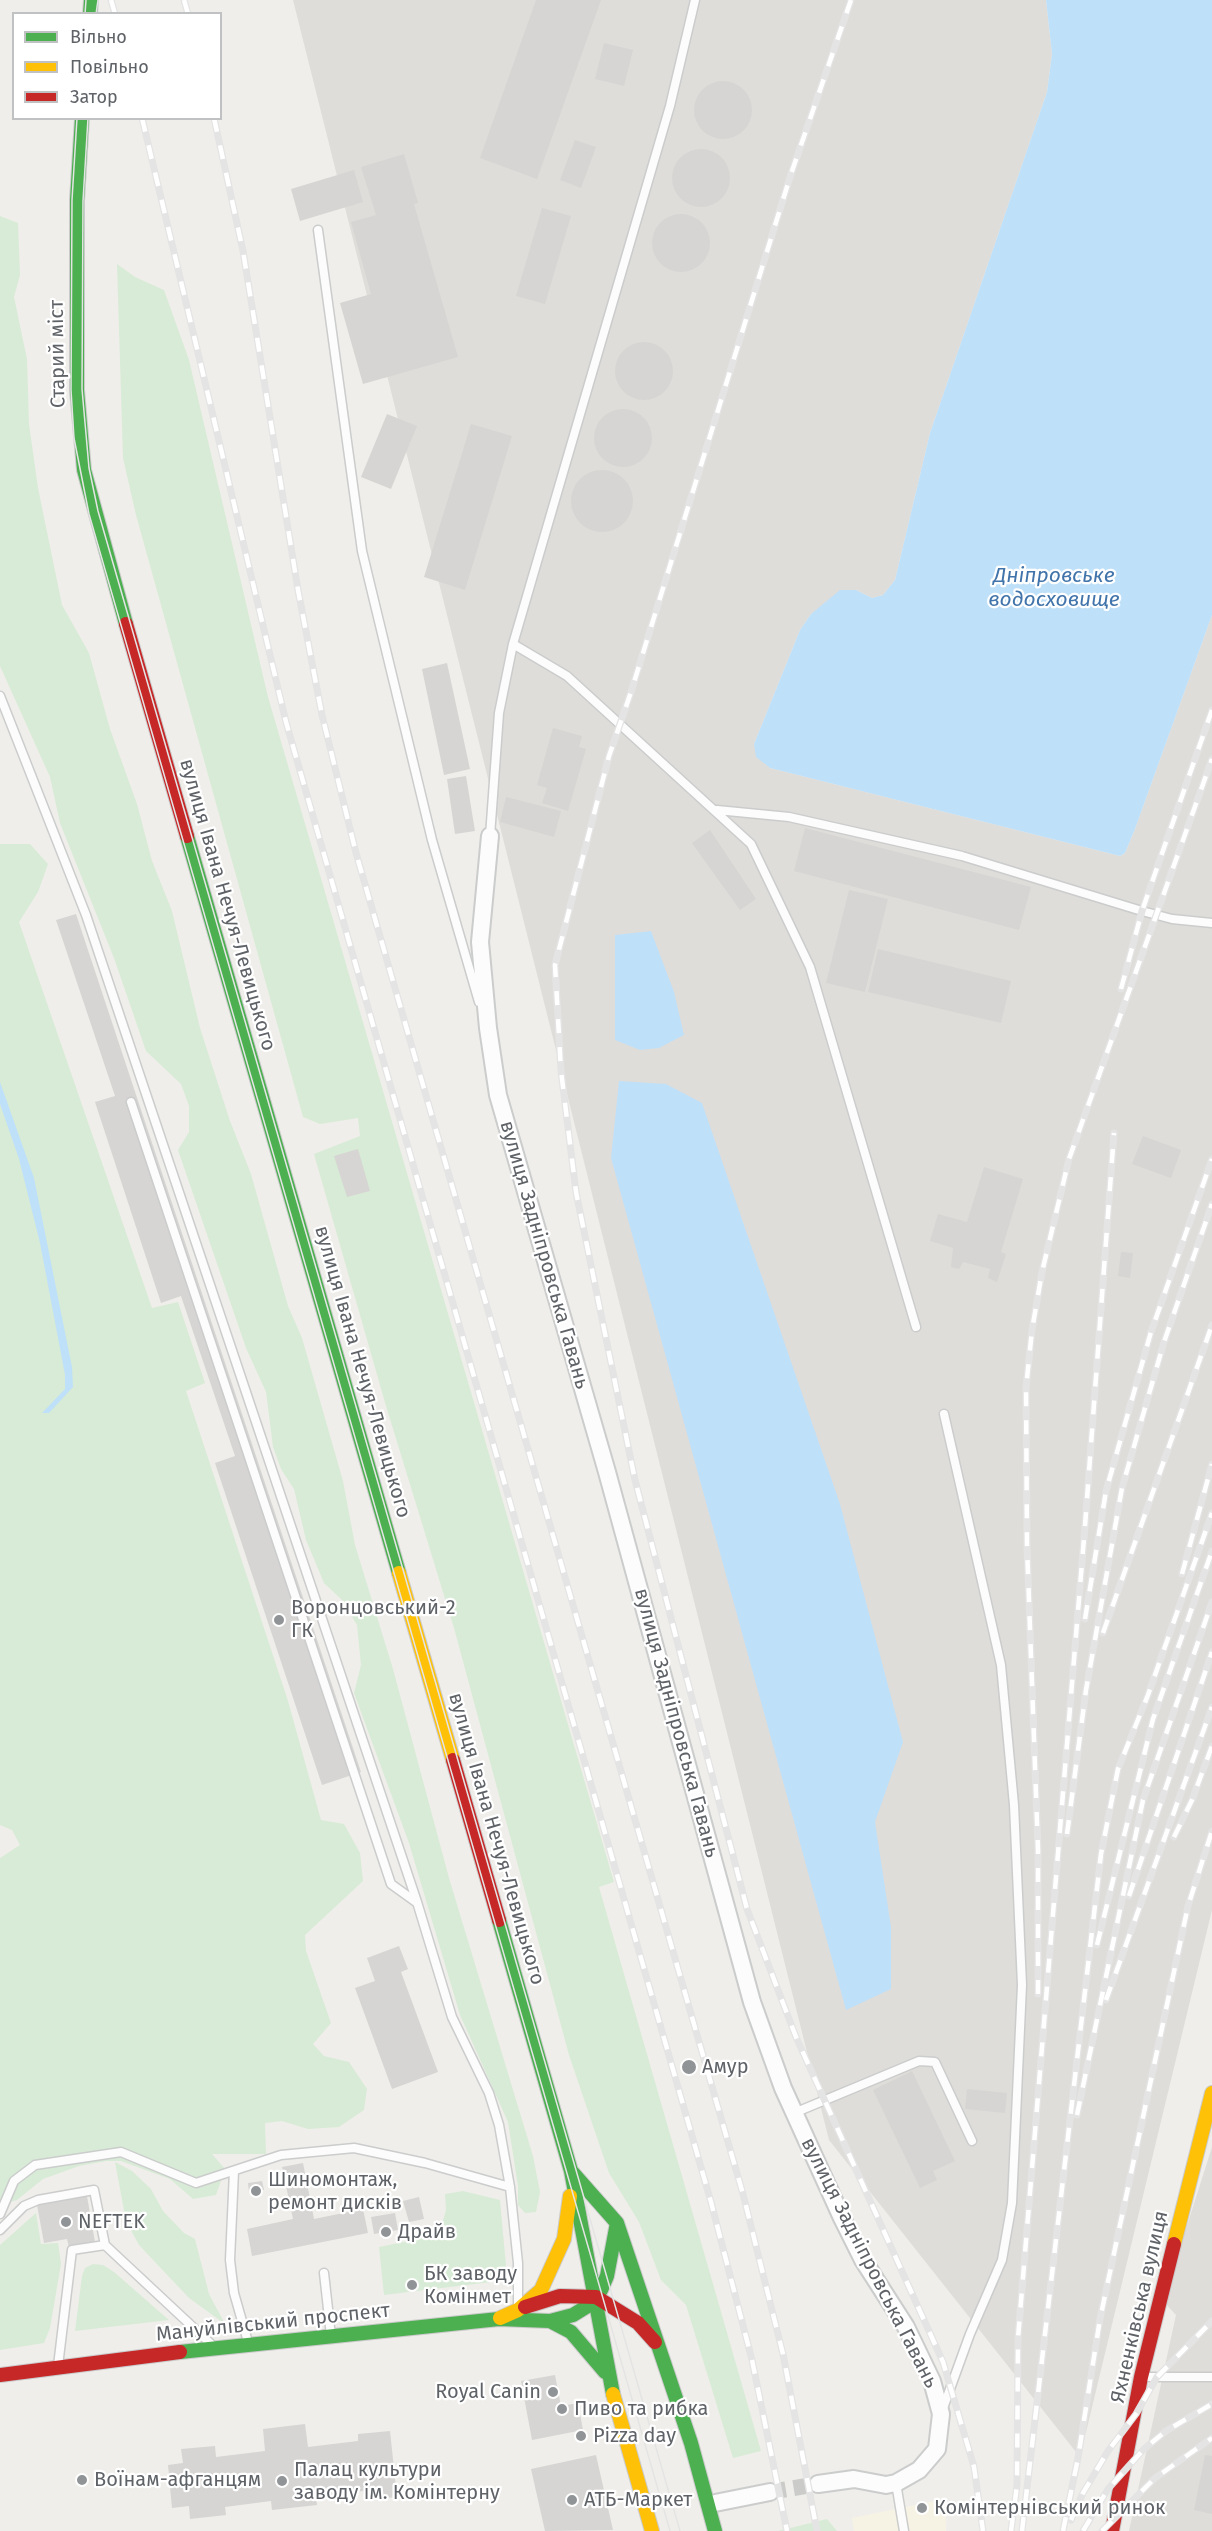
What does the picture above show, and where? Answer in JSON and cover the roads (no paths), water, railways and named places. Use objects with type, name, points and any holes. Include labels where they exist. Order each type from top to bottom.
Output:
[{"type":"main road","name":"Старий міст","points":[[82,120],[77,200],[77,390],[80,436],[91,502],[114,585]]},
{"type":"main road","name":"вулиця Івана Нечуя-Левицького","points":[[114,585],[571,2170],[596,2297],[608,2376],[652,2531]]},
{"type":"main road","name":"Яхненківська вулиця","points":[[1112,2531],[1136,2414],[1141,2376],[1212,2093]]},
{"type":"main road","name":"вулиця Івана Нечуя-Левицького","points":[[571,2170],[617,2223],[660,2347],[710,2504],[716,2531]]},
{"type":"main road","points":[[518,2310],[541,2290],[554,2268],[564,2239],[571,2170]]},
{"type":"main road","points":[[550,2320],[573,2315],[596,2297],[607,2276],[617,2223]]},
{"type":"main road","points":[[499,2319],[560,2296],[596,2297],[616,2307],[638,2323],[660,2347]]},
{"type":"main road","name":"Мануйлівський проспект","points":[[0,2375],[249,2345],[499,2319],[550,2320]]},
{"type":"main road","points":[[550,2320],[571,2332],[586,2347],[608,2376]]},
{"type":"street","name":"вулиця Задніпровська Гавань","points":[[490,836],[480,942],[488,1028],[498,1095],[607,1472],[752,2002],[794,2113],[863,2260],[906,2327],[932,2380],[941,2415],[941,2438],[937,2449],[919,2470],[896,2483]]},
{"type":"street","points":[[818,2484],[854,2479],[886,2485],[896,2483]]},
{"type":"street","points":[[710,2504],[770,2492]]},
{"type":"lane","points":[[490,836],[499,713],[513,644],[670,106],[695,0]]},
{"type":"lane","points":[[318,230],[362,551],[432,840],[488,1028]]},
{"type":"lane","points":[[513,644],[567,676],[752,844],[810,967],[915,1327]]},
{"type":"lane","points":[[0,696],[86,915],[417,1902],[452,2017],[489,2092],[499,2125],[510,2187],[518,2263],[518,2310]]},
{"type":"lane","points":[[717,810],[789,817],[951,854],[1172,919],[1212,923]]},
{"type":"lane","points":[[131,1102],[391,1884],[417,1902]]},
{"type":"lane","points":[[941,2415],[970,2334],[1002,2260],[1012,2203],[1022,1994],[1014,1805],[1001,1665],[944,1414]]},
{"type":"lane","points":[[794,2113],[919,2061],[935,2062],[972,2141]]},
{"type":"lane","points":[[0,2214],[14,2181],[35,2165],[121,2152],[196,2183],[281,2155],[354,2148],[425,2163],[510,2187]]},
{"type":"lane","points":[[234,2171],[230,2260],[234,2293],[249,2345]]},
{"type":"lane","points":[[0,2230],[24,2206],[38,2200],[94,2190],[105,2245],[215,2349]]},
{"type":"lane","points":[[58,2368],[72,2250],[105,2245]]},
{"type":"lane","points":[[324,2273],[331,2336]]},
{"type":"lane","points":[[1141,2376],[1212,2377]]},
{"type":"lane","points":[[896,2483],[904,2531]]},
{"type":"water","name":"Дніпровське водосховище","points":[[1046,0],[1212,0],[1212,615],[1135,829],[1125,853],[1120,856],[770,768],[756,757],[754,744],[800,630],[811,614],[840,590],[856,590],[872,598],[883,595],[895,580],[930,433],[1047,92],[1052,54]]},
{"type":"water","points":[[651,931],[674,992],[684,1035],[659,1048],[640,1050],[615,1040],[615,935]]},
{"type":"water","points":[[619,1081],[666,1084],[702,1103],[840,1504],[903,1742],[875,1822],[891,1927],[891,1989],[846,2010],[611,1158]]},
{"type":"water","points":[[0,1082],[34,1178],[72,1367],[73,1387],[49,1413],[42,1413],[65,1389],[65,1375],[40,1243],[19,1159],[0,1104]]},
{"type":"tunnel","points":[[770,2492],[818,2484]]},
{"type":"tram line","points":[[85,12],[86,0]]},
{"type":"tram line","points":[[96,12],[98,0]]},
{"type":"tram line","points":[[77,120],[72,200],[71,390],[74,438],[89,514],[670,2531]]},
{"type":"tram line","points":[[88,120],[83,201],[82,389],[89,468],[98,511],[680,2531]]},
{"type":"railway","points":[[111,0],[114,12]]},
{"type":"railway","points":[[184,0],[187,12]]},
{"type":"railway","points":[[851,0],[790,177],[631,692],[609,756],[555,965],[561,1071],[576,1192],[635,1480],[747,1909],[796,2037],[943,2362],[974,2467],[983,2531]]},
{"type":"railway","points":[[142,120],[286,722],[711,2202],[752,2360],[787,2531]]},
{"type":"railway","points":[[214,120],[243,251],[298,590],[322,715],[356,853],[743,2194],[783,2354],[817,2531]]},
{"type":"railway","points":[[1121,989],[1142,911],[1212,710]]},
{"type":"railway","points":[[1038,1994],[1038,1850],[1027,1546],[1026,1388],[1032,1330],[1042,1272],[1069,1159],[1212,759]]},
{"type":"railway","points":[[1011,2531],[1017,2485],[1018,2338],[1085,1526],[1114,1133]]},
{"type":"railway","points":[[1085,1619],[1106,1491],[1151,1332],[1212,1159]]},
{"type":"railway","points":[[1067,1834],[1086,1690],[1122,1488],[1164,1342],[1212,1204]]},
{"type":"railway","points":[[1103,1633],[1212,1325]]},
{"type":"railway","points":[[1182,1574],[1212,1464]]},
{"type":"railway","points":[[1022,2531],[1101,1854],[1118,1769],[1148,1695],[1212,1513]]},
{"type":"railway","points":[[1097,1945],[1153,1719],[1212,1551]]},
{"type":"railway","points":[[1077,2115],[1143,1800],[1212,1602]]},
{"type":"railway","points":[[1129,1896],[1212,1652]]},
{"type":"railway","points":[[1106,2000],[1212,1707]]},
{"type":"railway","points":[[1174,1837],[1192,1800],[1212,1746]]},
{"type":"railway","points":[[1063,2531],[1078,2458],[1100,2319],[1188,1906],[1212,1831]]},
{"type":"railway","points":[[1071,2520],[1083,2493],[1108,2451],[1136,2414],[1157,2377],[1212,2321]]},
{"type":"railway","points":[[1083,2531],[1108,2489],[1144,2449],[1166,2431],[1212,2404]]},
{"type":"railway","points":[[1102,2531],[1155,2478],[1212,2438]]},
{"type":"place","name":"Воронцовський-2 ГК","points":[[279,1620]]},
{"type":"place","name":"Амур","points":[[689,2067]]},
{"type":"place","name":"Шиномонтаж, ремонт дисків","points":[[256,2191]]},
{"type":"place","name":"NEFTEK","points":[[66,2222]]},
{"type":"place","name":"Драйв","points":[[386,2232]]},
{"type":"place","name":"БК заводу Комінмет","points":[[412,2285]]},
{"type":"place","name":"Royal Canin","points":[[553,2392]]},
{"type":"place","name":"Пиво та рибка","points":[[562,2409]]},
{"type":"place","name":"Pizza day","points":[[581,2436]]},
{"type":"place","name":"Воїнам-афганцям","points":[[82,2480]]},
{"type":"place","name":"Палац культури заводу ім. Комінтерну","points":[[282,2481]]},
{"type":"place","name":"АТБ-Маркет","points":[[572,2500]]},
{"type":"place","name":"Комінтернівський ринок","points":[[922,2508]]}]
